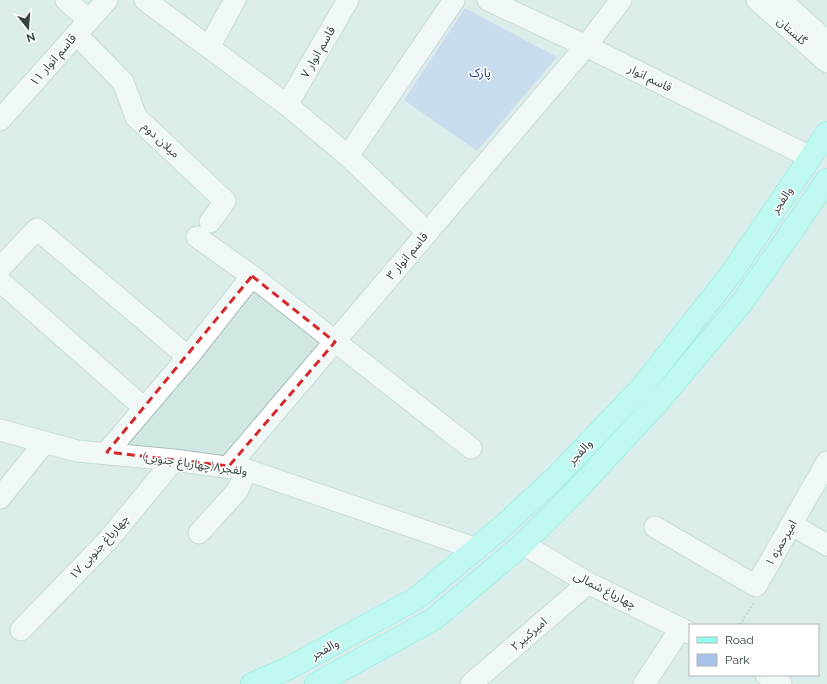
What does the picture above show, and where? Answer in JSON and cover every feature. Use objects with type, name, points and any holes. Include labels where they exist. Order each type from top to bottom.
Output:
[{"type":"main road","name":"والفجر","points":[[252,684],[286,677],[417,598],[477,549],[556,477],[642,387],[731,274],[827,133]]},
{"type":"main road","name":"والفجر","points":[[316,684],[434,619],[523,544],[659,401],[744,300],[827,180]]},
{"type":"street","points":[[66,0],[82,27]]},
{"type":"street","name":"قاسم انوار ۱۱","points":[[0,120],[106,0]]},
{"type":"street","points":[[145,0],[287,105],[348,156],[427,232]]},
{"type":"street","points":[[209,47],[235,0]]},
{"type":"street","name":"قاسم انوار ۷","points":[[287,105],[348,0]]},
{"type":"street","points":[[348,156],[454,0]]},
{"type":"street","name":"قاسم انوار","points":[[488,0],[586,46],[810,158]]},
{"type":"street","name":"قاسم انوار ۳","points":[[199,533],[237,491],[238,468],[335,342],[586,46],[621,0]]},
{"type":"street","name":"گلستان","points":[[758,0],[827,62]]},
{"type":"street","name":"گلستان","points":[[781,0],[827,42]]},
{"type":"street","name":"میلان دوم","points":[[82,27],[123,82],[136,117],[225,201],[203,229],[252,276]]},
{"type":"street","points":[[0,268],[37,229],[188,357]]},
{"type":"street","points":[[107,452],[188,357],[252,276],[471,448]]},
{"type":"street","points":[[0,281],[144,408]]},
{"type":"street","name":"ولفجر۸(چهارباغ جنوبی)","points":[[0,430],[77,451],[107,452],[238,468],[477,549]]},
{"type":"street","points":[[0,498],[45,442]]},
{"type":"street","name":"چهارباغ جنوبی ۱۷","points":[[21,630],[108,540],[174,460]]},
{"type":"street","name":"امیرحمزه ۱","points":[[756,586],[827,462]]},
{"type":"street","points":[[792,525],[827,544]]},
{"type":"street","points":[[655,527],[756,586]]},
{"type":"street","name":"چهارباغ شمالی","points":[[523,544],[588,583],[685,630]]},
{"type":"street","name":"امیرکبیر۲","points":[[471,684],[588,583]]},
{"type":"street","points":[[644,684],[685,630]]},
{"type":"street","points":[[768,676],[781,684]]},
{"type":"path","points":[[741,624],[756,598],[756,586]]},
{"type":"highlighted area","points":[[252,276],[335,342],[229,466],[107,452]]},
{"type":"shaded area","points":[[0,0],[827,0],[827,684],[0,684]]},
{"type":"green space","name":"پارک","points":[[465,8],[557,57],[477,151],[404,100]]}]
